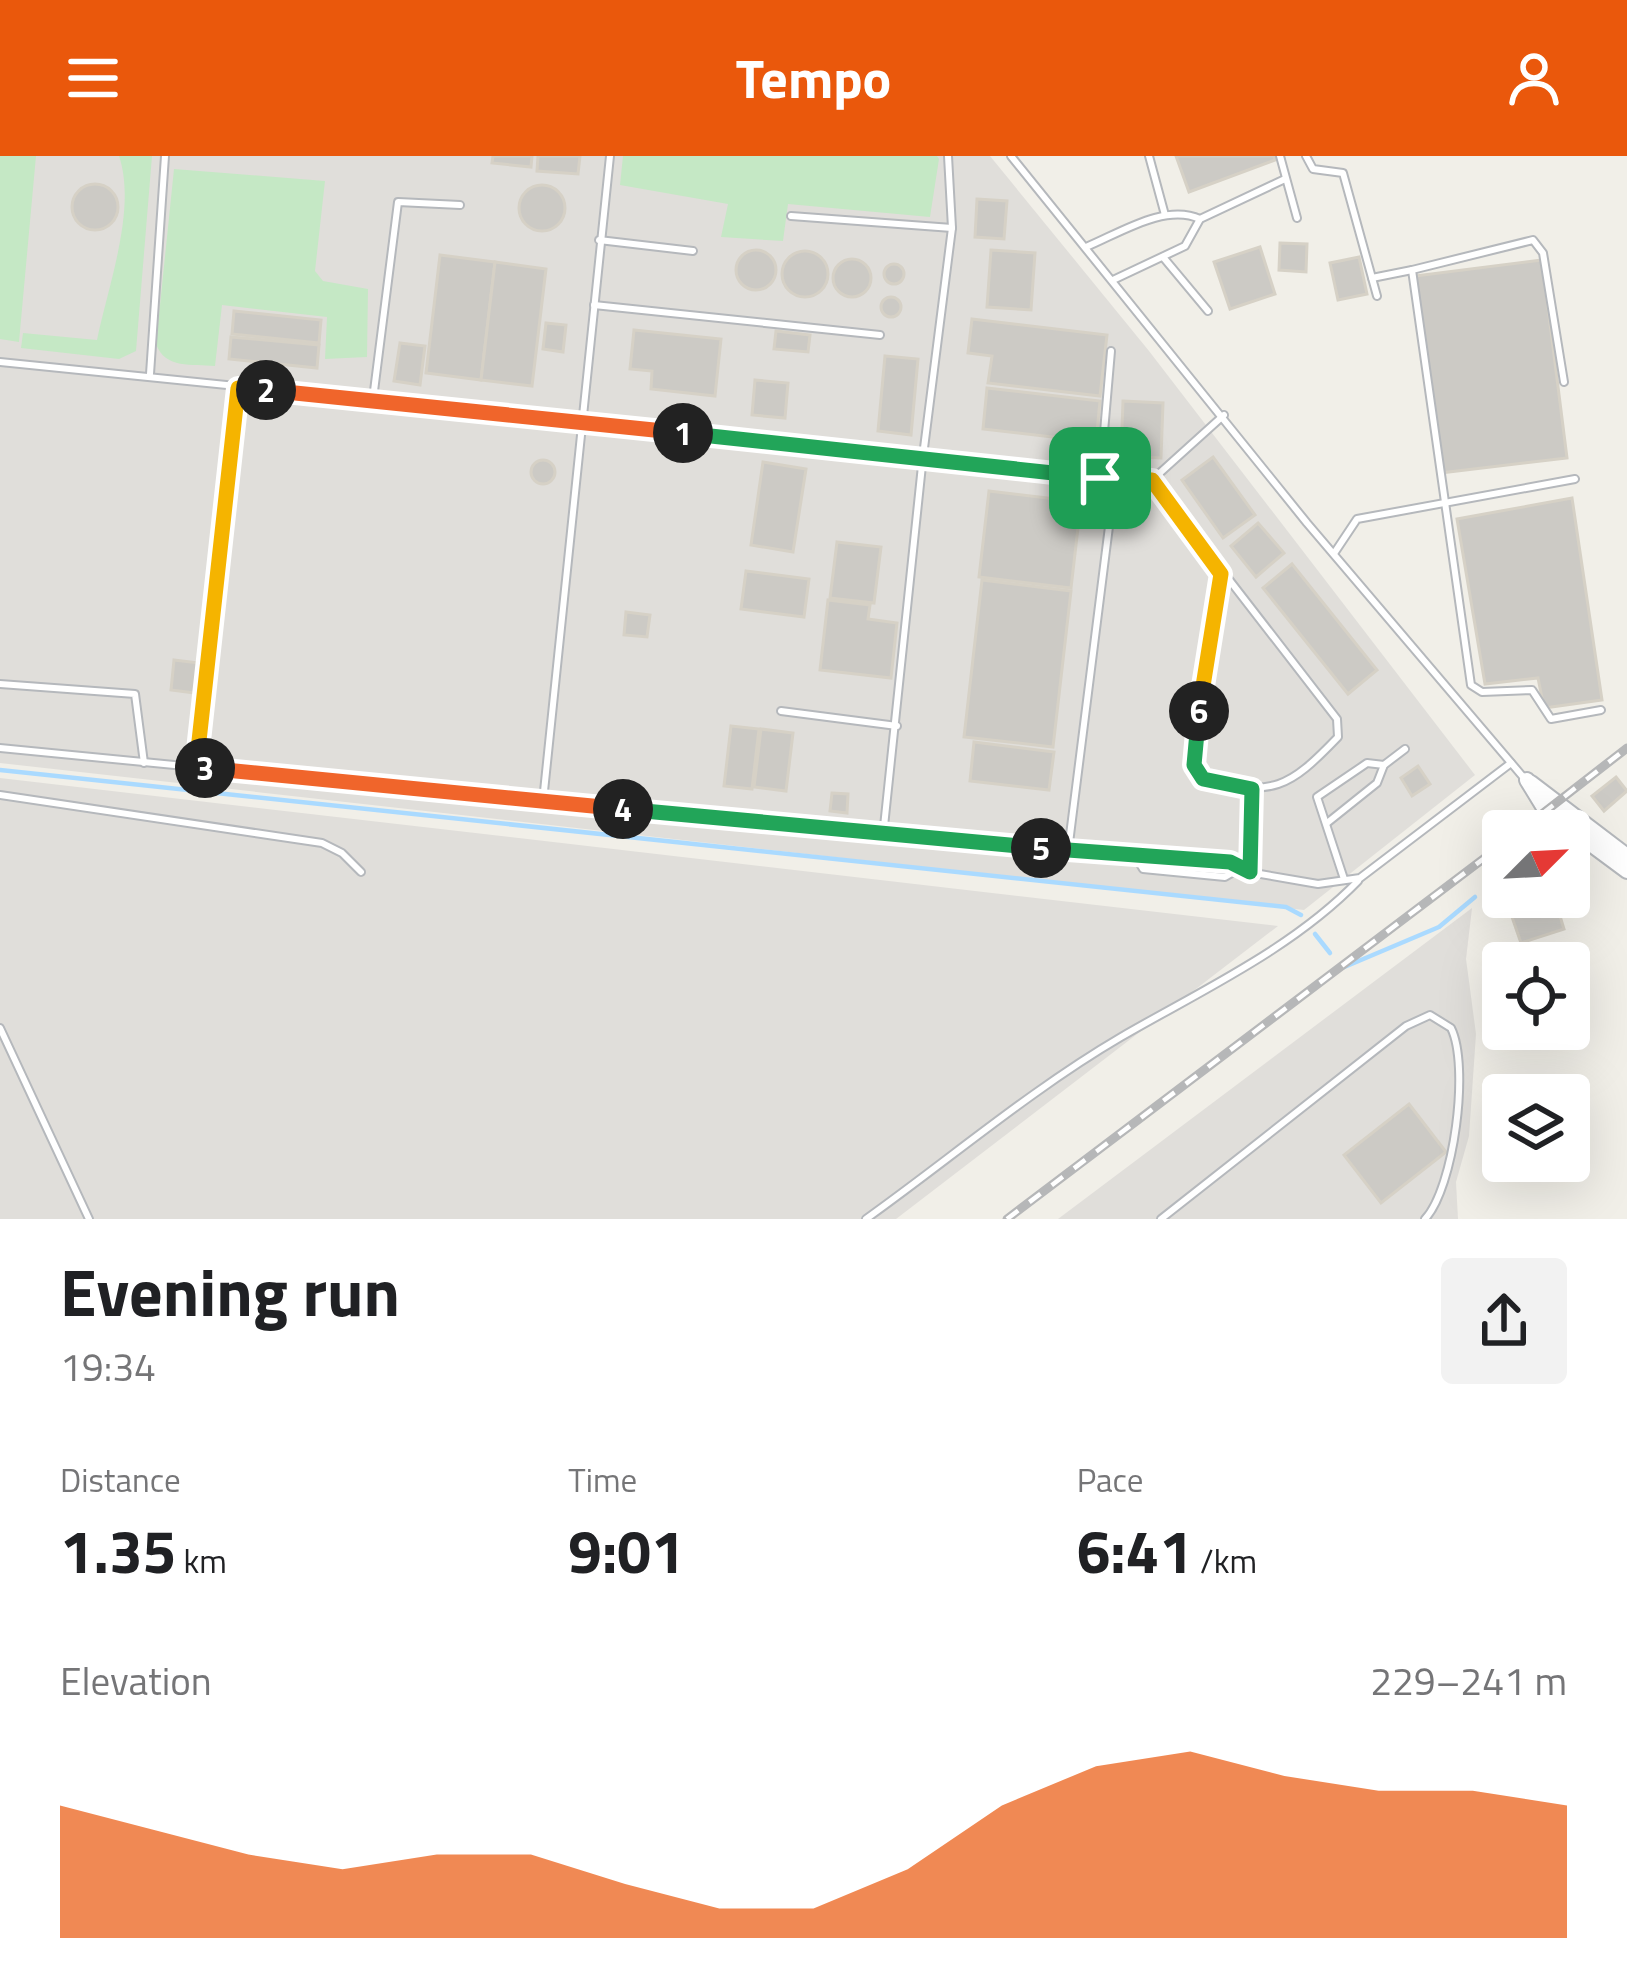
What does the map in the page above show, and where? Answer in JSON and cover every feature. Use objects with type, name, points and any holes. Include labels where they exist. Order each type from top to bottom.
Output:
[{"type":"street","points":[[1526,780],[1627,856]]},
{"type":"street","points":[[1526,780],[1546,811],[1627,871]]},
{"type":"lane","points":[[150,375],[165,156]]},
{"type":"lane","points":[[543,801],[610,156]]},
{"type":"lane","points":[[883,836],[952,228],[948,156]]},
{"type":"lane","points":[[1011,156],[1526,780]]},
{"type":"lane","points":[[1149,156],[1165,215]]},
{"type":"lane","points":[[1280,156],[1297,218]]},
{"type":"lane","points":[[1306,156],[1313,169],[1343,172],[1377,277],[1377,296]]},
{"type":"lane","points":[[1113,280],[1185,246],[1200,219],[1286,179]]},
{"type":"lane","points":[[373,399],[398,202],[460,205]]},
{"type":"lane","points":[[1085,247],[1165,215],[1186,212],[1200,219]]},
{"type":"lane","points":[[791,216],[952,228]]},
{"type":"lane","points":[[599,240],[693,251]]},
{"type":"lane","points":[[1377,277],[1533,240],[1544,253],[1564,382]]},
{"type":"lane","points":[[1163,257],[1208,311]]},
{"type":"lane","points":[[1408,271],[1438,505],[1473,689],[1532,690],[1551,718],[1601,710]]},
{"type":"lane","points":[[594,305],[880,335]]},
{"type":"lane","points":[[1100,478],[1111,351]]},
{"type":"lane","points":[[0,362],[923,455],[1115,479],[1152,480],[1224,415]]},
{"type":"lane","points":[[196,768],[238,388]]},
{"type":"lane","points":[[1067,850],[1115,479]]},
{"type":"lane","points":[[1334,553],[1357,520],[1575,479]]},
{"type":"lane","points":[[1152,480],[1340,729],[1338,737],[1288,783],[1252,789],[1203,779],[1194,765],[1221,574]]},
{"type":"lane","points":[[0,684],[135,694],[144,763]]},
{"type":"lane","points":[[781,711],[897,726]]},
{"type":"lane","points":[[0,748],[883,836],[1137,859],[1147,854],[1230,862],[1237,870],[1318,884],[1360,878]]},
{"type":"lane","points":[[1326,824],[1377,783],[1384,764],[1405,749]]},
{"type":"lane","points":[[1348,891],[1319,795],[1367,763],[1384,764]]},
{"type":"lane","points":[[866,1219],[1120,1038],[1257,960],[1511,763]]},
{"type":"lane","points":[[1250,872],[1252,789]]},
{"type":"lane","points":[[0,795],[322,843],[342,853],[361,872]]},
{"type":"lane","points":[[1137,859],[1143,869],[1225,878],[1237,870]]},
{"type":"lane","points":[[1161,1219],[1406,1026],[1430,1015],[1451,1028],[1461,1070],[1447,1167],[1436,1207],[1425,1219]]},
{"type":"lane","points":[[0,1028],[89,1219]]},
{"type":"shaded area","points":[[0,156],[990,156],[1149,351],[1475,775],[1304,910],[0,763]]},
{"type":"shaded area","points":[[0,778],[1278,926],[896,1219],[0,1219]]},
{"type":"shaded area","points":[[1472,908],[1466,959],[1476,1034],[1469,1136],[1456,1182],[1458,1219],[1058,1219]]},
{"type":"green space","points":[[0,156],[36,156],[19,342],[0,339]]},
{"type":"green space","points":[[119,156],[152,156],[136,351],[119,359],[21,348],[23,333],[97,340],[123,223],[124,177]]},
{"type":"green space","points":[[623,156],[939,159],[930,217],[788,204],[783,241],[721,237],[728,204],[620,185]]},
{"type":"green space","points":[[174,169],[325,181],[315,271],[323,281],[368,289],[367,357],[325,359],[327,317],[222,305],[215,366],[180,364],[166,358],[156,344]]},
{"type":"building","points":[[493,156],[532,156],[531,167],[492,163]]},
{"type":"building","points":[[538,156],[580,156],[578,174],[537,171]]},
{"type":"building","points":[[1176,156],[1274,156],[1275,160],[1189,192]]},
{"type":"building","points":[[95,184],[111,191],[118,207],[111,223],[95,230],[79,223],[72,207],[79,191]]},
{"type":"building","points":[[542,185],[558,192],[565,208],[558,224],[542,231],[526,224],[519,208],[526,192]]},
{"type":"building","points":[[977,199],[1007,201],[1004,239],[975,237]]},
{"type":"building","points":[[1280,243],[1307,244],[1306,272],[1279,270]]},
{"type":"building","points":[[1260,247],[1275,294],[1230,309],[1214,262]]},
{"type":"building","points":[[756,250],[770,256],[776,270],[770,284],[756,290],[742,284],[736,270],[742,256]]},
{"type":"building","points":[[991,250],[1035,253],[1031,310],[987,307]]},
{"type":"building","points":[[805,251],[821,258],[828,274],[821,290],[805,297],[789,290],[782,274],[789,258]]},
{"type":"building","points":[[440,255],[495,262],[481,380],[426,373]]},
{"type":"building","points":[[1359,257],[1367,294],[1338,300],[1330,263]]},
{"type":"building","points":[[852,259],[865,265],[871,278],[865,291],[852,297],[839,291],[833,278],[839,265]]},
{"type":"building","points":[[1542,260],[1567,458],[1440,473],[1415,276]]},
{"type":"building","points":[[495,262],[546,269],[532,386],[481,380]]},
{"type":"building","points":[[894,264],[904,274],[894,284],[884,274]]},
{"type":"building","points":[[891,297],[901,307],[891,317],[881,307]]},
{"type":"building","points":[[234,311],[321,320],[319,343],[232,334]]},
{"type":"building","points":[[972,319],[1107,335],[1100,396],[988,383],[992,356],[968,353]]},
{"type":"building","points":[[546,323],[566,325],[563,352],[543,349]]},
{"type":"building","points":[[634,330],[721,339],[715,396],[651,389],[652,371],[630,369]]},
{"type":"building","points":[[776,331],[810,335],[808,352],[774,349]]},
{"type":"building","points":[[231,337],[319,345],[317,368],[229,359]]},
{"type":"building","points":[[400,343],[425,346],[420,385],[394,381]]},
{"type":"building","points":[[885,356],[918,359],[911,435],[878,431]]},
{"type":"building","points":[[755,380],[788,383],[785,418],[752,415]]},
{"type":"building","points":[[987,388],[1100,401],[1096,442],[983,429]]},
{"type":"building","points":[[1123,401],[1163,403],[1161,458],[1121,456]]},
{"type":"building","points":[[1213,457],[1255,515],[1223,538],[1182,480]]},
{"type":"building","points":[[543,460],[552,463],[552,481],[543,484],[534,481],[531,472],[534,463]]},
{"type":"building","points":[[763,462],[806,469],[793,552],[751,545]]},
{"type":"building","points":[[989,491],[1081,502],[1071,588],[979,577]]},
{"type":"building","points":[[1572,498],[1602,700],[1544,708],[1538,678],[1485,684],[1457,519]]},
{"type":"building","points":[[1258,523],[1284,553],[1256,577],[1231,546]]},
{"type":"building","points":[[837,542],[881,547],[874,603],[830,598]]},
{"type":"building","points":[[1292,564],[1377,670],[1348,694],[1263,588]]},
{"type":"building","points":[[746,571],[809,579],[804,617],[741,609]]},
{"type":"building","points":[[982,580],[1071,591],[1053,747],[964,737]]},
{"type":"building","points":[[828,600],[870,605],[868,619],[897,623],[891,678],[820,670]]},
{"type":"building","points":[[626,612],[650,615],[647,637],[624,635]]},
{"type":"building","points":[[174,660],[199,663],[195,693],[171,690]]},
{"type":"building","points":[[731,726],[759,729],[752,789],[724,786]]},
{"type":"building","points":[[761,729],[793,733],[786,791],[754,787]]},
{"type":"building","points":[[974,742],[1054,752],[1049,790],[970,781]]},
{"type":"building","points":[[1418,766],[1430,784],[1412,796],[1401,778]]},
{"type":"building","points":[[1616,777],[1627,791],[1604,811],[1592,796]]},
{"type":"building","points":[[832,793],[848,794],[847,813],[830,811]]},
{"type":"building","points":[[1512,918],[1561,918],[1564,929],[1521,942]]},
{"type":"building","points":[[1409,1104],[1446,1152],[1381,1203],[1344,1155]]},
{"type":"waterway","points":[[0,770],[1286,907],[1301,915]]},
{"type":"waterway","points":[[1342,968],[1439,927],[1475,897]]},
{"type":"waterway","points":[[1315,934],[1330,953]]},
{"type":"railway","points":[[1547,810],[1627,748]]},
{"type":"railway","points":[[1007,1219],[1482,860]]},
{"type":"route","points":[[238,388],[854,448],[1100,478],[1152,480],[1221,574],[1194,765],[1203,779],[1252,789],[1250,872],[1237,870],[1230,862],[1147,854],[1137,859],[883,836],[196,768],[238,388]]}]
